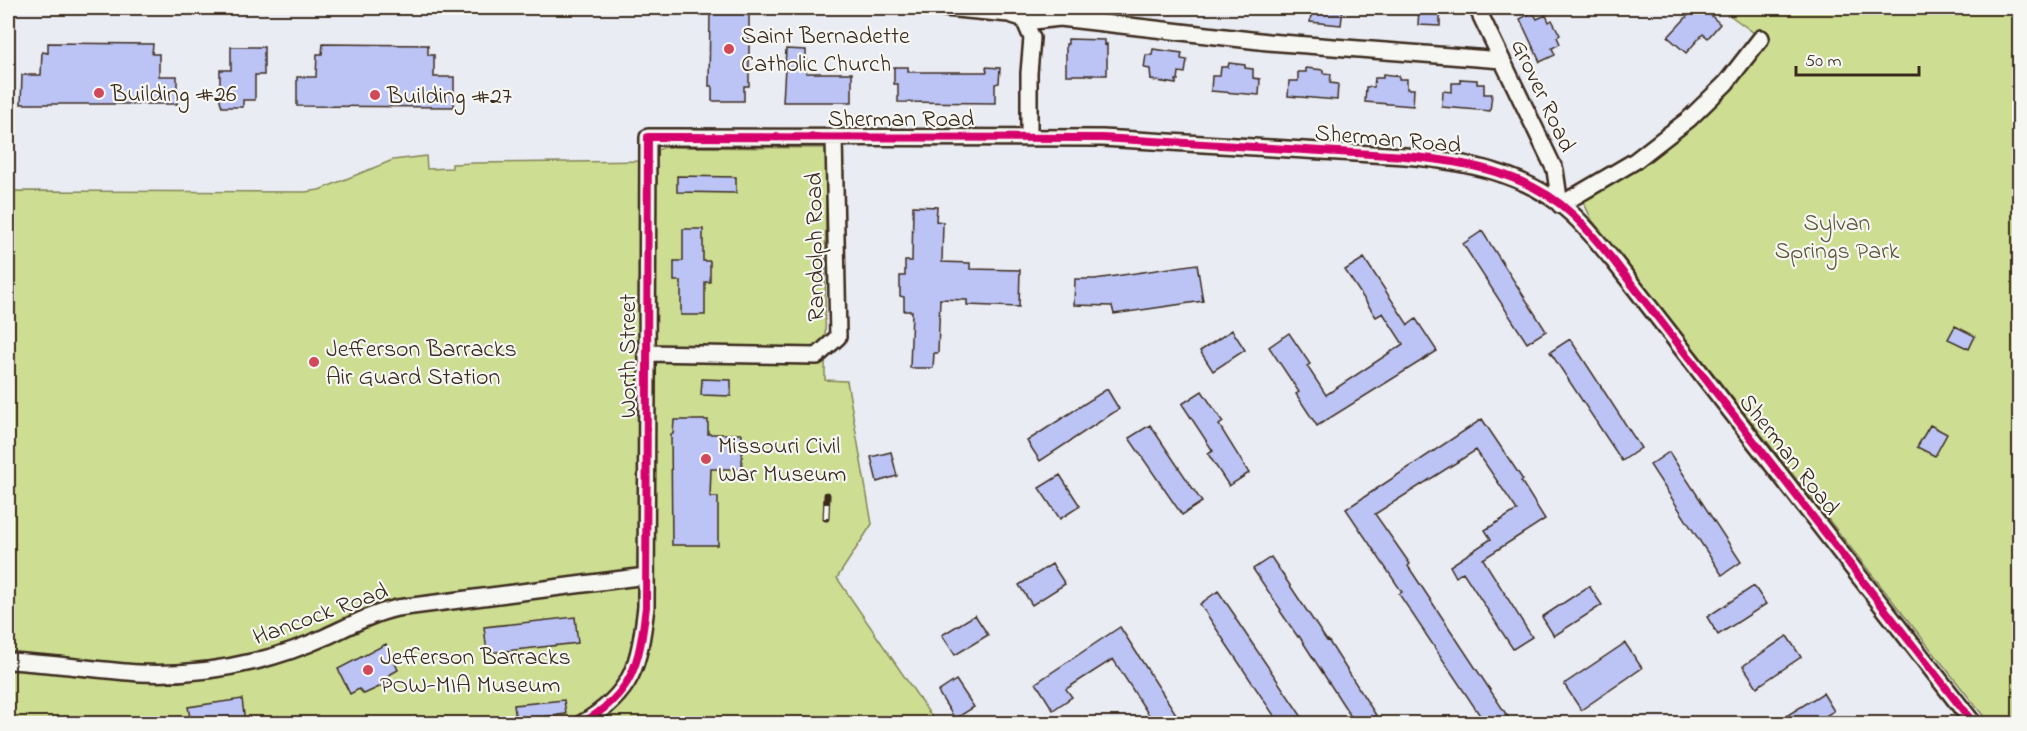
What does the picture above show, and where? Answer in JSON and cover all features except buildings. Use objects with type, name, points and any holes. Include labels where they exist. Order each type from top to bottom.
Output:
[{"type":"street","points":[[945,8],[1009,14],[1022,18],[1025,22],[1032,38],[1029,73],[1029,138]]},
{"type":"street","name":"Grover Road","points":[[1477,8],[1555,170],[1560,205]]},
{"type":"street","points":[[1025,22],[1060,18],[1268,42],[1503,60]]},
{"type":"street","points":[[1560,205],[1635,161],[1689,119],[1726,83],[1761,38]]},
{"type":"street","name":"Sherman Road","points":[[648,137],[1102,138],[1449,160],[1502,174],[1538,191],[1572,214],[1613,260],[1974,723]]},
{"type":"street","name":"Worth Street","points":[[581,723],[600,712],[627,684],[641,648],[646,607],[648,137]]},
{"type":"street","name":"Randolph Road","points":[[646,353],[817,356],[838,337],[834,137]]},
{"type":"street","name":"Hancock Road","points":[[8,662],[32,662],[142,673],[177,673],[223,668],[291,651],[376,613],[396,608],[646,576]]},
{"type":"green space","name":"Sylvan Springs Park","points":[[1720,8],[2019,8],[2019,723],[1989,723],[1592,220],[1583,201],[1587,194],[1634,168],[1761,38]]},
{"type":"green space","points":[[665,147],[826,148],[825,380],[847,381],[872,524],[837,578],[936,723],[8,724],[8,191],[305,192],[319,190],[393,160],[426,156],[427,169],[452,168],[452,164],[476,163],[656,161],[657,150]]},
{"type":"railway","points":[[826,518],[827,495]]},
{"type":"cycle path","points":[[581,724],[613,701],[631,675],[640,645],[646,607],[648,137],[1102,138],[1405,156],[1450,161],[1516,179],[1556,201],[1573,215],[1599,243],[1974,724]]},
{"type":"place","name":"Saint Bernadette Catholic Church","points":[[729,49]]},
{"type":"place","name":"Building #26","points":[[99,93]]},
{"type":"place","name":"Building #27","points":[[375,95]]},
{"type":"place","name":"Jefferson Barracks Air Guard Station","points":[[314,362]]},
{"type":"place","name":"Missouri Civil War Museum","points":[[706,459]]},
{"type":"place","name":"Jefferson Barracks POW-MIA Museum","points":[[368,670]]}]
